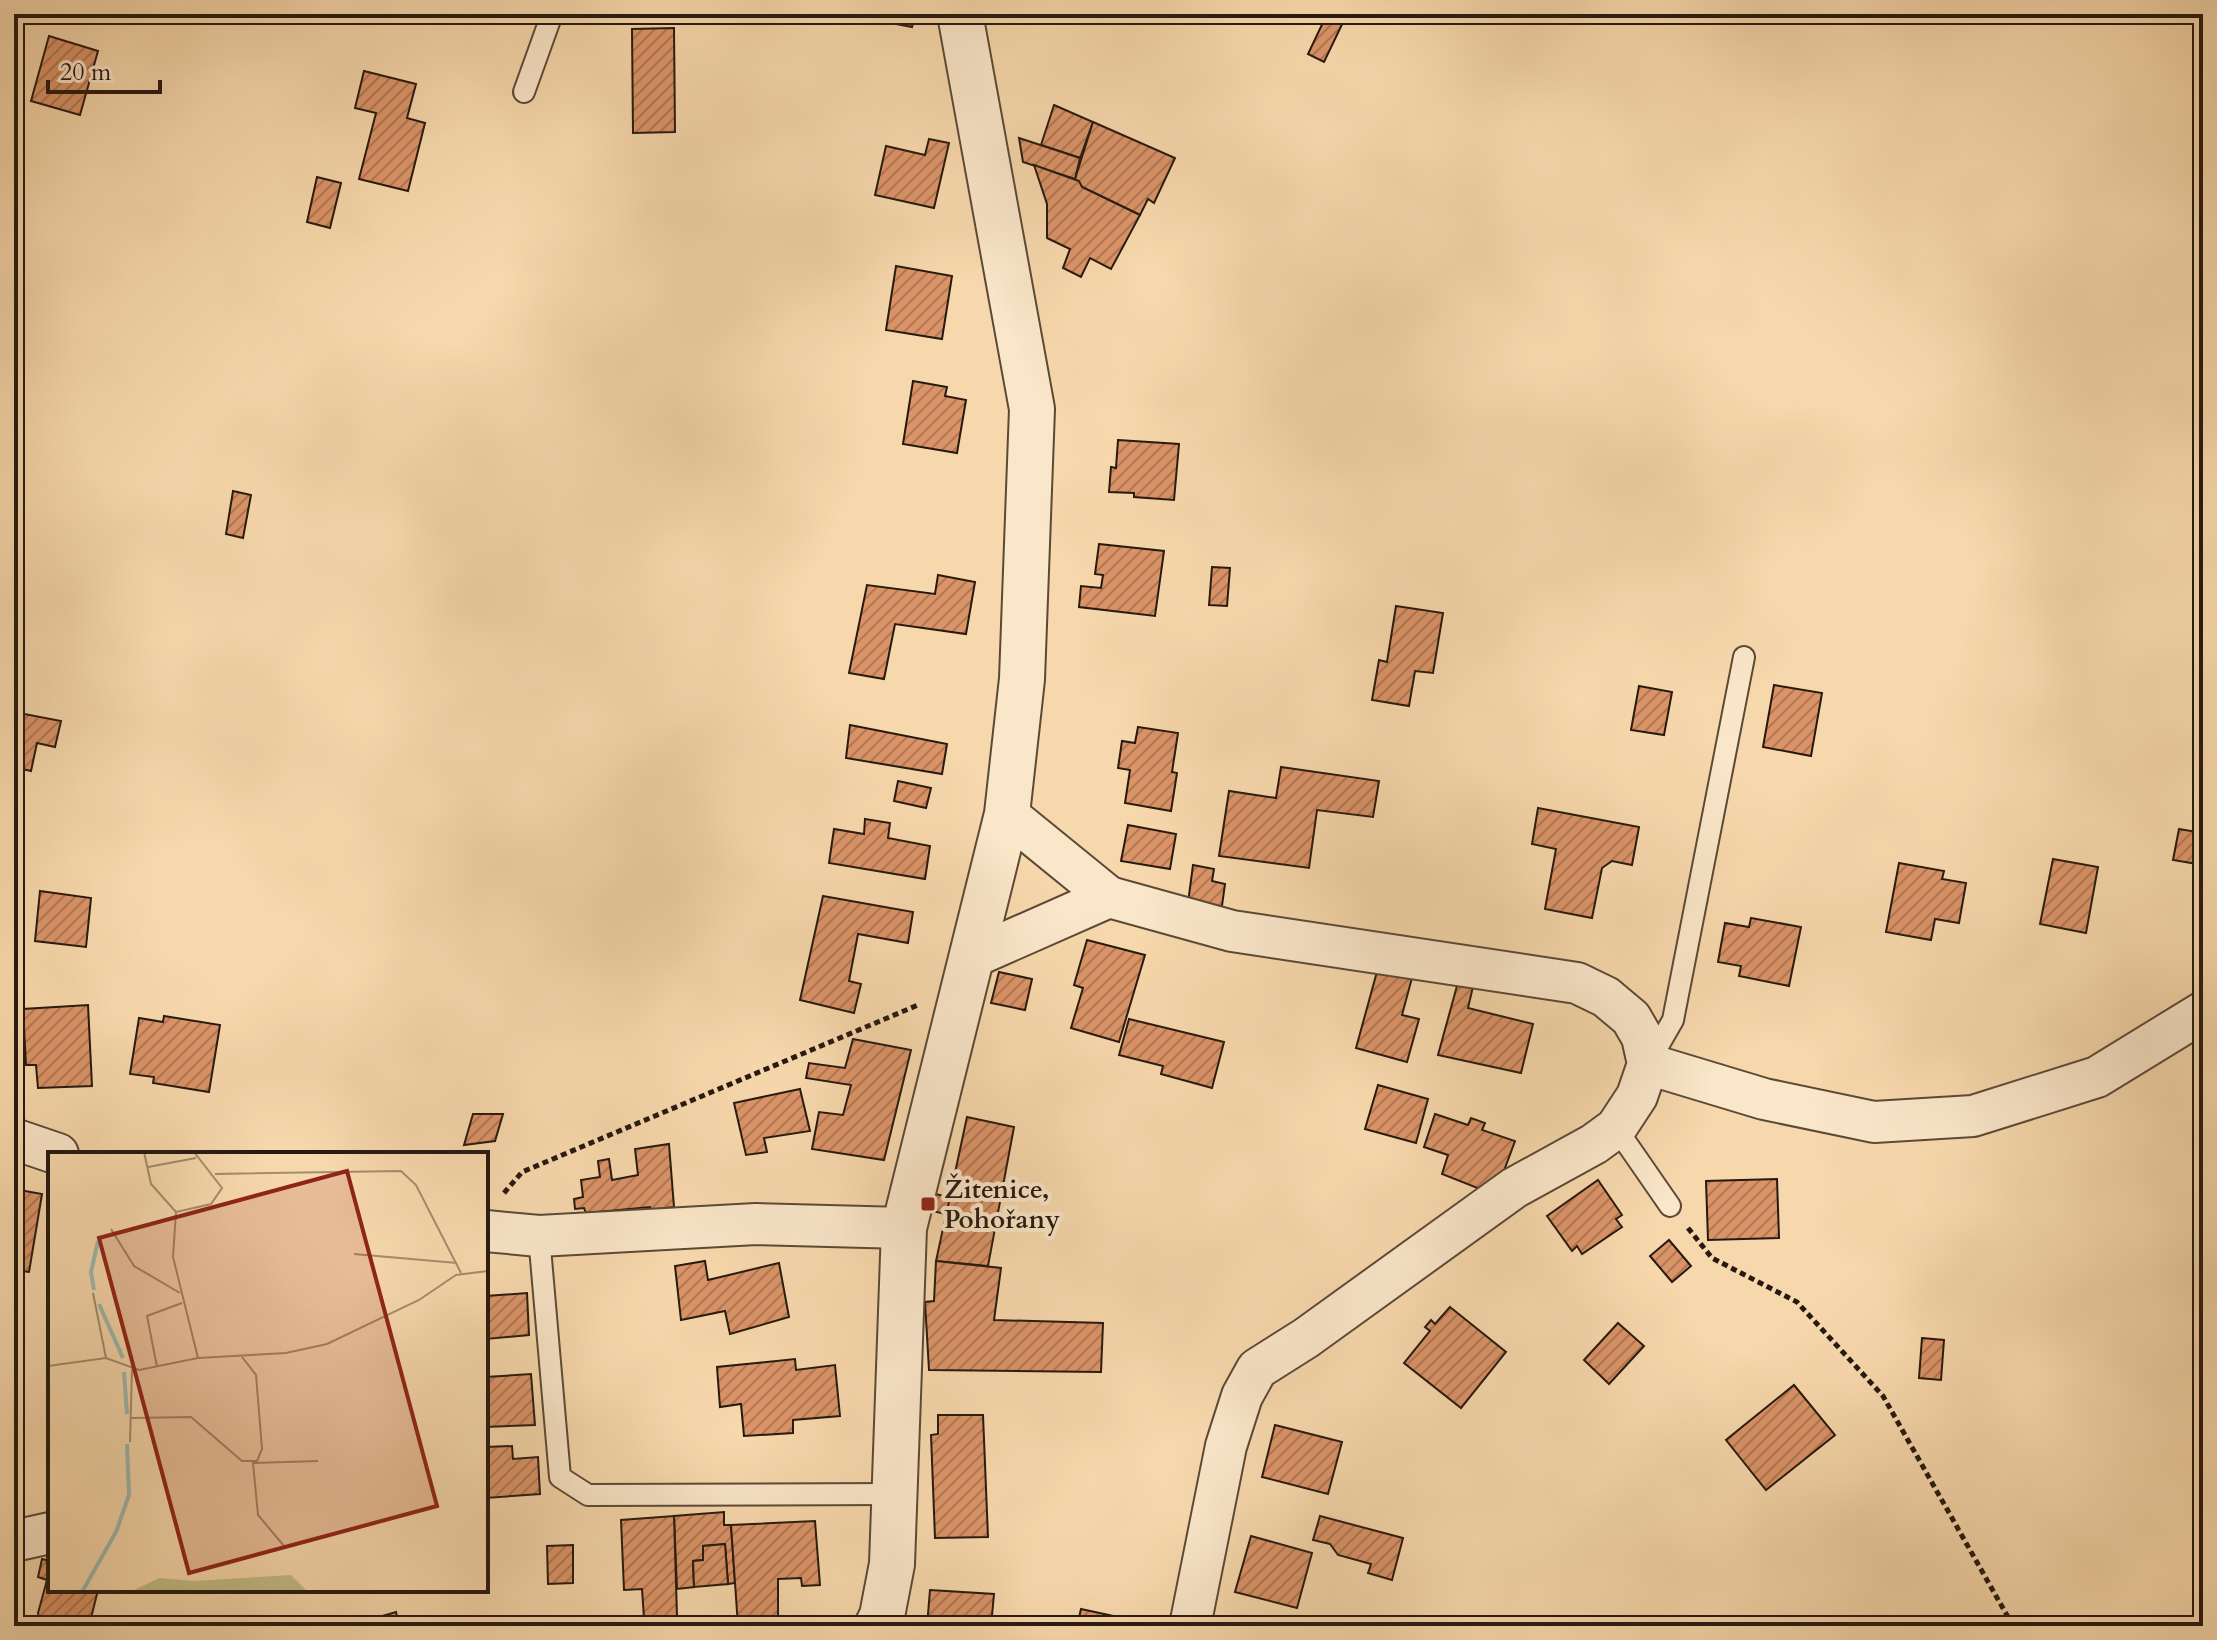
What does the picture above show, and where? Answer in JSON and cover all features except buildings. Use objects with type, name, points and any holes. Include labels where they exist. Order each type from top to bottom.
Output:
[{"type":"street","points":[[877,1626],[882,1616],[892,1564],[904,1228],[1007,814],[1022,679],[1032,409],[960,14]]},
{"type":"street","points":[[1007,814],[1109,897],[1232,931],[1577,983],[1606,997],[1631,1018],[1642,1037],[1648,1064],[1637,1096],[1616,1128],[1594,1144],[1514,1188],[1306,1338],[1257,1369],[1242,1396],[1226,1446],[1190,1626]]},
{"type":"street","points":[[969,971],[1109,897]]},
{"type":"street","points":[[1648,1064],[1764,1099],[1874,1122],[1973,1116],[2097,1077],[2203,1012]]},
{"type":"street","points":[[14,1139],[52,1152]]},
{"type":"street","points":[[490,1218],[539,1236],[756,1224],[904,1228]]},
{"type":"street","points":[[14,1541],[48,1533]]},
{"type":"lane","points":[[524,92],[552,14]]},
{"type":"lane","points":[[1648,1064],[1673,1020],[1744,657]]},
{"type":"lane","points":[[1616,1128],[1670,1206]]},
{"type":"lane","points":[[539,1236],[560,1477],[588,1495],[895,1494]]},
{"type":"path","points":[[490,1218],[522,1172],[969,971]]},
{"type":"path","points":[[1670,1206],[1712,1258],[1797,1302],[1883,1396],[2013,1626]]},
{"type":"place","name":"Žitenice, Pohořany","points":[[928,1204]]}]
